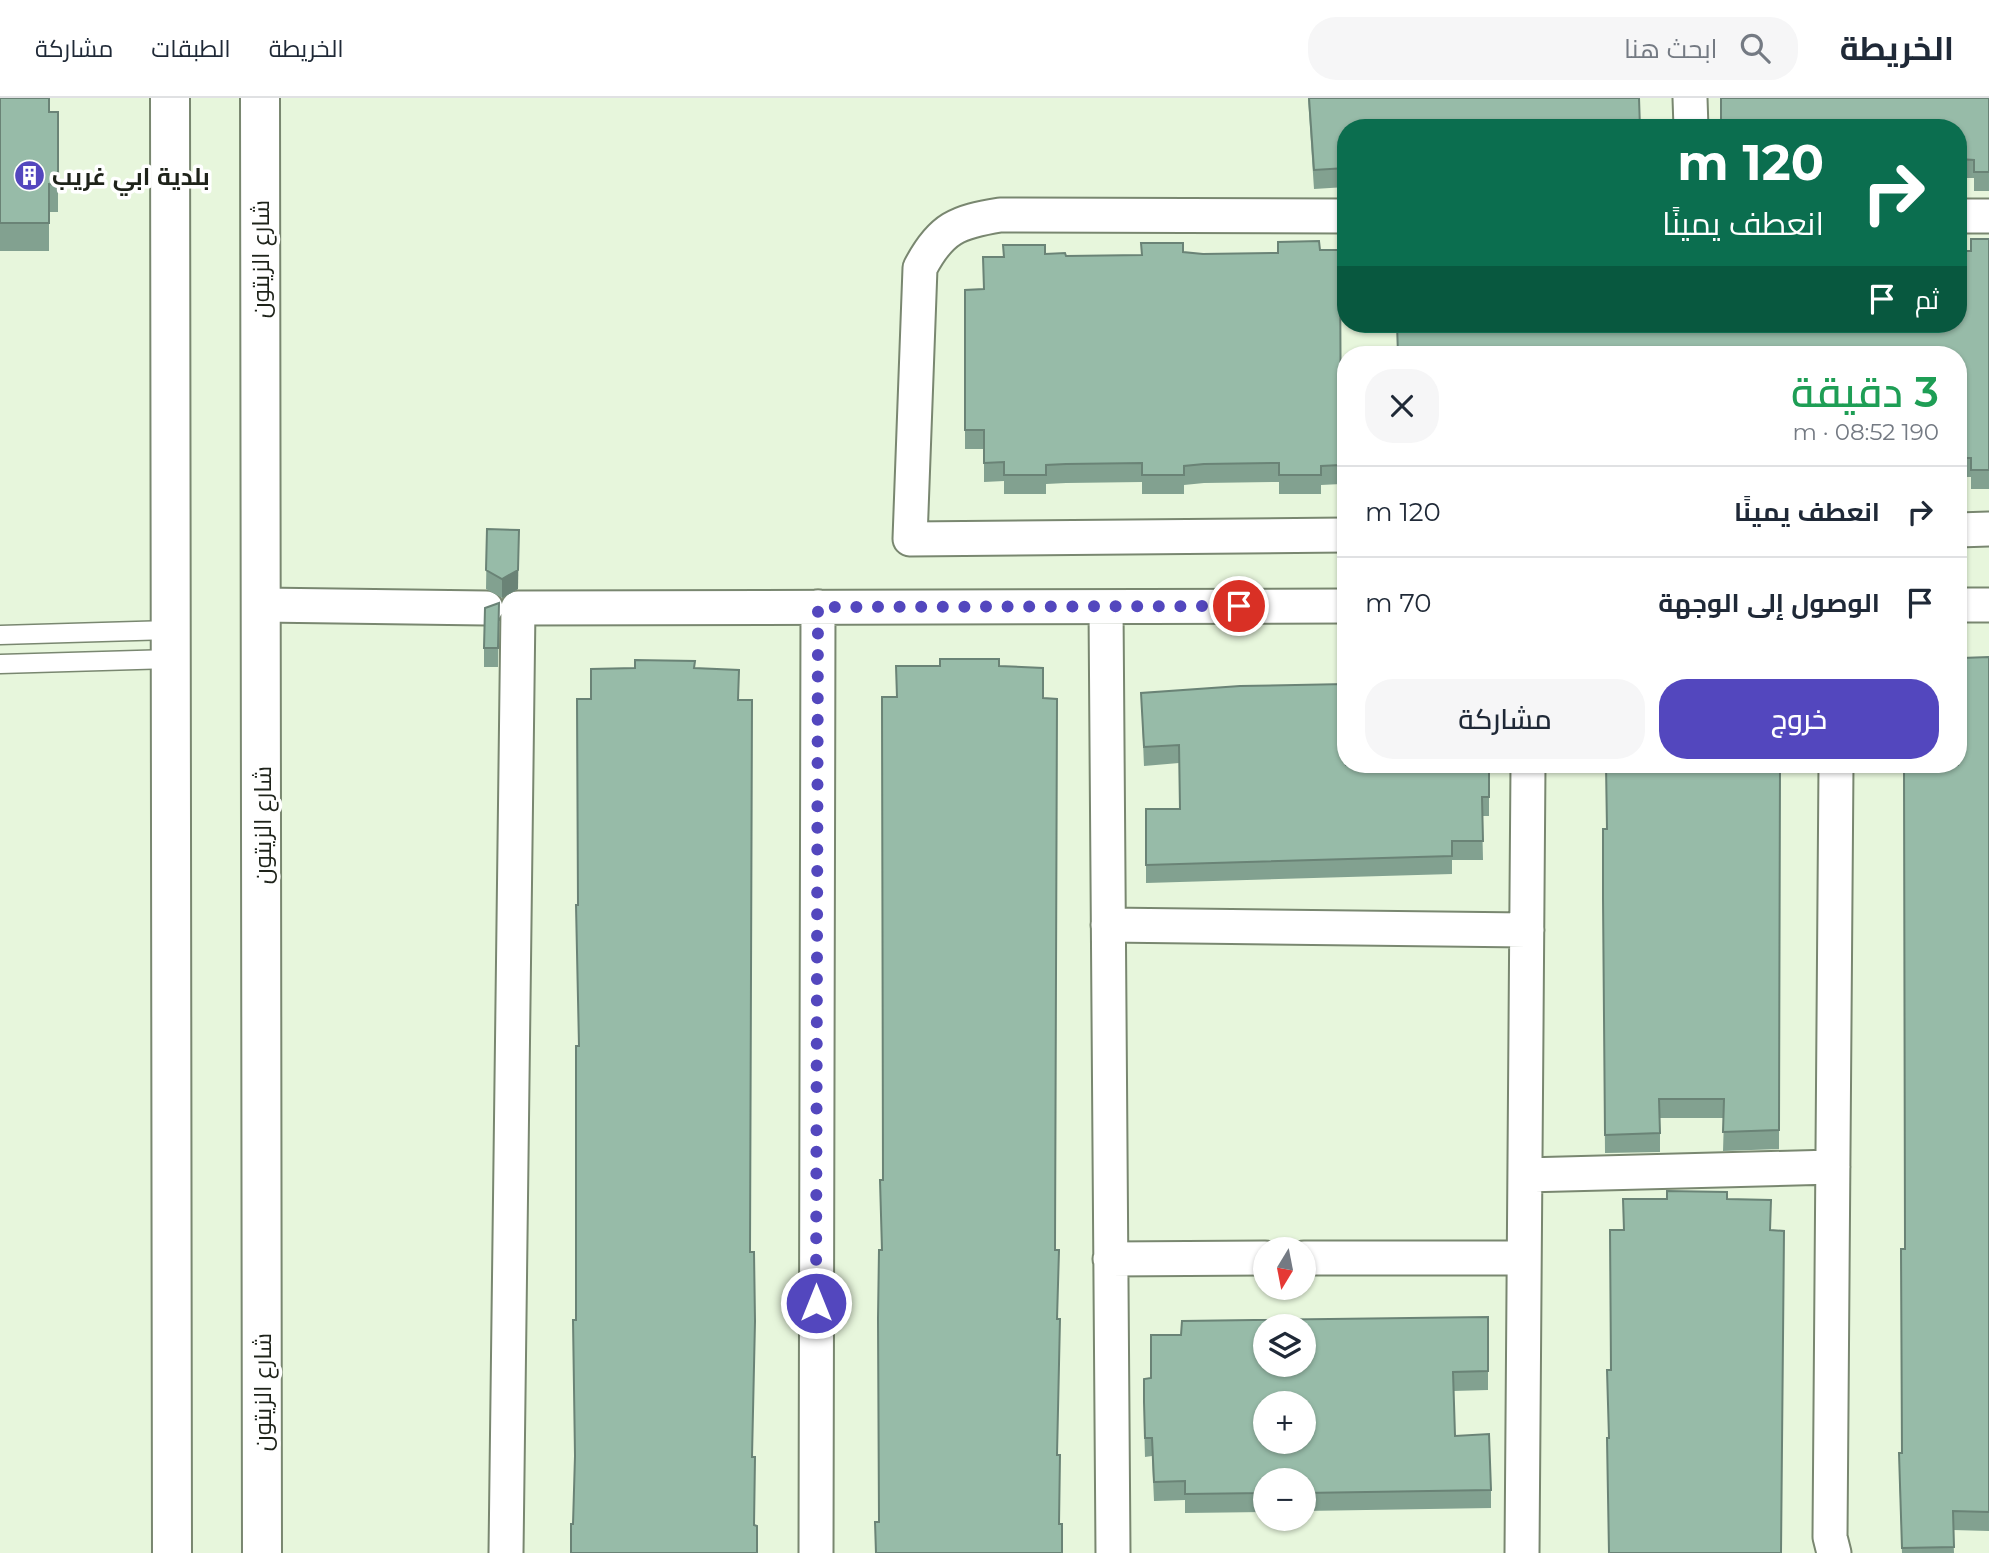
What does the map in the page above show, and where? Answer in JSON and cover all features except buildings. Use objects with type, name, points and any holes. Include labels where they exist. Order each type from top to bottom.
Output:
[{"type":"main road","points":[[170,98],[172,1553]]},
{"type":"main road","name":"شارع الزيتون","points":[[260,98],[262,1553]]},
{"type":"street","points":[[1690,98],[1690,119]]},
{"type":"street","points":[[1337,216],[1000,215],[964,221],[933,243],[920,268],[910,539],[1337,535]]},
{"type":"street","points":[[1967,216],[1989,216]]},
{"type":"street","points":[[1967,530],[1989,529]]},
{"type":"street","points":[[262,605],[486,608]]},
{"type":"street","points":[[506,1553],[518,608],[1337,606]]},
{"type":"street","points":[[1967,606],[1989,606]]},
{"type":"street","points":[[816,1553],[818,607]]},
{"type":"street","points":[[1106,607],[1113,1553]]},
{"type":"street","points":[[1522,1553],[1528,773]]},
{"type":"street","points":[[1834,1553],[1830,1537],[1836,773]]},
{"type":"street","points":[[1108,925],[1527,930]]},
{"type":"street","points":[[1525,1175],[1833,1167]]},
{"type":"street","points":[[1110,1259],[1253,1258]]},
{"type":"street","points":[[1316,1258],[1524,1258]]},
{"type":"lane","points":[[0,635],[170,645]]},
{"type":"lane","points":[[0,664],[170,645]]},
{"type":"place","name":"بلدية ابي غريب","points":[[29,176]]},
{"type":"route","points":[[816,1303],[818,607],[1239,606]]}]
